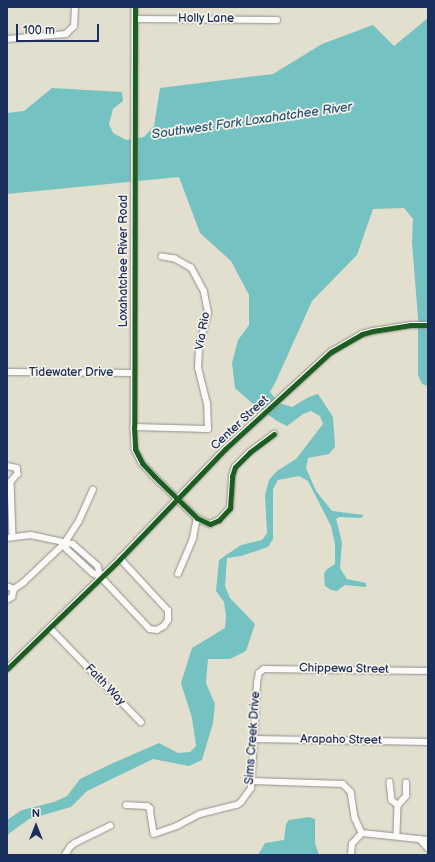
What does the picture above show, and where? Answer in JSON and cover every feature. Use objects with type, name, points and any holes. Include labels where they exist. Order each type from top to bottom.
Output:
[{"type":"street","points":[[7,39],[70,32],[74,26],[75,7]]},
{"type":"street","name":"Loxahatchee River Road","points":[[135,7],[135,449],[142,463],[197,518]]},
{"type":"street","name":"Holly Lane","points":[[135,19],[277,20]]},
{"type":"street","name":"Via Rio","points":[[134,427],[208,429],[207,404],[198,368],[199,348],[208,313],[204,292],[191,268],[175,259],[162,257]]},
{"type":"street","name":"Center Street","points":[[7,669],[120,559],[225,449],[331,352],[362,334],[389,328],[428,325]]},
{"type":"street","name":"Tidewater Drive","points":[[7,372],[134,373]]},
{"type":"street","points":[[178,574],[192,538],[197,518],[210,524],[219,520],[230,508],[232,476],[235,467],[250,452],[274,434]]},
{"type":"street","points":[[7,466],[17,468],[18,474],[16,479],[9,480],[10,537],[41,536],[64,544],[73,544],[98,566],[101,578]]},
{"type":"street","points":[[7,600],[12,597],[14,589],[23,583],[64,544],[79,522],[94,490]]},
{"type":"street","points":[[64,544],[67,549],[93,573],[101,578],[150,629],[158,630],[164,626],[168,620],[168,612],[120,559]]},
{"type":"street","points":[[7,586],[14,589]]},
{"type":"street","name":"Faith Way","points":[[50,628],[141,722]]},
{"type":"street","name":"Chippewa Street","points":[[262,671],[269,668],[428,671]]},
{"type":"street","name":"Sims Creek Drive","points":[[126,806],[147,806],[150,808],[154,834],[177,826],[200,814],[237,805],[248,793],[252,781],[257,683],[259,673],[262,671]]},
{"type":"street","name":"Arapaho Street","points":[[255,739],[428,742]]},
{"type":"street","points":[[252,781],[343,784],[351,792],[355,818],[362,833]]},
{"type":"street","points":[[390,782],[392,800],[398,805]]},
{"type":"street","points":[[397,836],[398,805],[406,796],[406,783]]},
{"type":"street","points":[[65,855],[70,846],[110,826]]},
{"type":"street","points":[[362,833],[428,840]]},
{"type":"street","points":[[351,855],[352,844],[362,833]]},
{"type":"street","points":[[420,839],[428,848]]},
{"type":"water","name":"Southwest Fork Loxahatchee River","points":[[428,18],[428,386],[422,384],[418,375],[418,318],[412,242],[413,219],[404,208],[373,209],[357,255],[312,301],[270,392],[279,403],[292,407],[309,397],[318,394],[333,417],[335,447],[329,454],[308,458],[306,468],[316,491],[332,511],[364,515],[361,518],[339,517],[336,519],[342,542],[340,568],[347,579],[366,583],[366,587],[345,585],[337,591],[331,590],[325,586],[324,574],[327,569],[335,564],[335,544],[331,526],[308,481],[299,476],[278,480],[273,489],[273,539],[268,547],[241,556],[227,558],[225,586],[230,598],[255,624],[246,651],[230,659],[208,659],[206,683],[215,704],[213,723],[202,760],[189,766],[153,759],[87,791],[71,807],[29,819],[7,835],[7,820],[22,810],[54,802],[67,796],[80,779],[111,764],[159,743],[178,753],[190,752],[196,746],[192,718],[181,683],[192,648],[225,628],[226,616],[224,602],[216,591],[219,560],[241,545],[262,540],[267,533],[265,495],[269,480],[277,471],[296,459],[323,424],[320,416],[311,411],[303,414],[287,426],[277,421],[253,404],[235,388],[232,363],[238,340],[249,325],[249,295],[231,261],[200,233],[179,177],[7,194],[7,113],[24,111],[52,88],[122,92],[123,101],[113,109],[109,124],[113,133],[126,140],[144,137],[154,126],[160,88],[273,74],[322,44],[373,25],[394,46]]},
{"type":"water","points":[[309,817],[315,819],[315,843],[319,855],[258,855],[265,843],[284,840],[286,824],[289,820]]},
{"type":"cycle path","points":[[135,7],[135,449],[142,463],[154,476],[197,518],[210,524],[219,520],[230,508],[232,476],[235,467],[250,452],[274,434]]},
{"type":"cycle path","points":[[7,669],[120,559],[225,449],[331,352],[362,334],[410,325],[428,325]]}]
